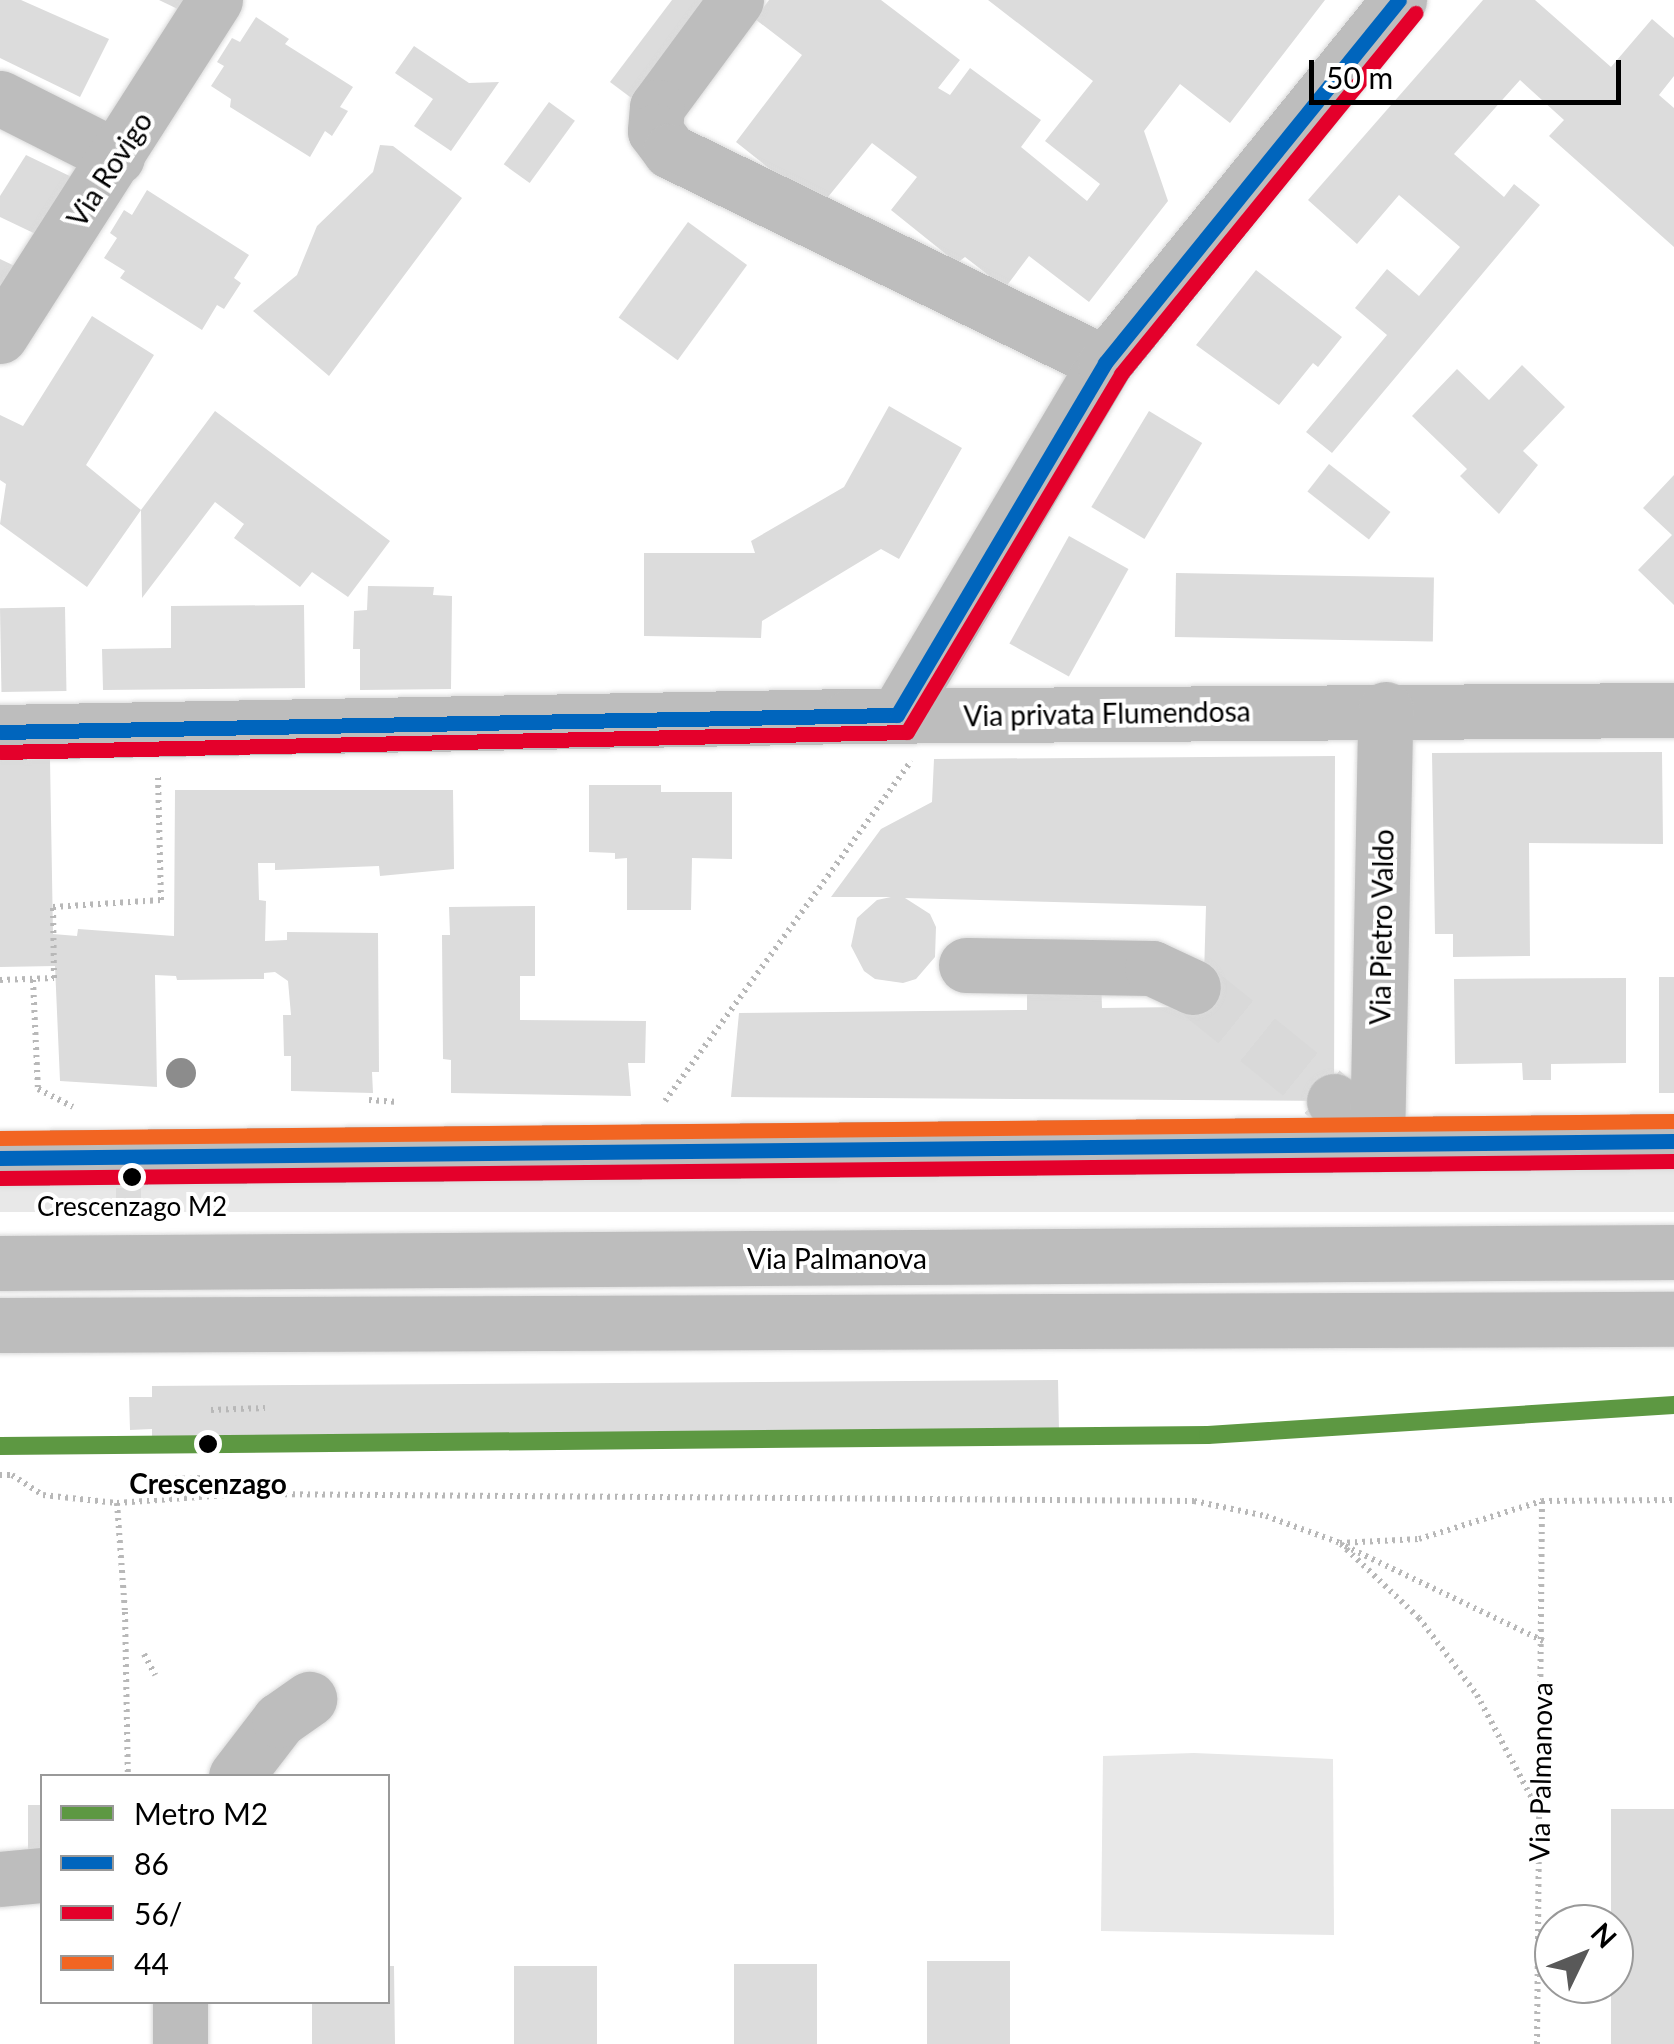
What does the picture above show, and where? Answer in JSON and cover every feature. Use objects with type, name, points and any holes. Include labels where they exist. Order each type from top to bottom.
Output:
[{"type":"main road","name":"Via Rovigo","points":[[0,336],[214,0]]},
{"type":"main road","points":[[736,0],[657,107],[654,131],[670,151],[1105,363]]},
{"type":"main road","points":[[920,715],[1105,363],[1399,0]]},
{"type":"main road","points":[[0,98],[117,157]]},
{"type":"main road","name":"Via privata Flumendosa","points":[[0,732],[158,709],[920,715],[1674,710]]},
{"type":"main road","name":"Via Pietro Valdo","points":[[1377,1144],[1385,710]]},
{"type":"main road","points":[[966,965],[1152,968],[1193,987]]},
{"type":"main road","points":[[1334,1101],[1377,1144]]},
{"type":"main road","points":[[0,1158],[1674,1141]]},
{"type":"main road","name":"Via Palmanova","points":[[0,1263],[1674,1252]]},
{"type":"main road","points":[[0,1326],[1674,1319]]},
{"type":"main road","points":[[238,1774],[279,1720],[309,1699]]},
{"type":"main road","points":[[0,1879],[40,1876]]},
{"type":"main road","points":[[180,2004],[180,2044]]},
{"type":"path","points":[[0,980],[54,978],[53,907],[161,900],[158,709]]},
{"type":"path","points":[[664,1101],[920,715]]},
{"type":"path","points":[[33,980],[38,1089],[78,1107]]},
{"type":"path","points":[[211,1410],[265,1408]]},
{"type":"path","points":[[0,1474],[12,1475],[43,1495],[117,1504],[233,1496],[1194,1501],[1266,1516],[1340,1543],[1543,1641]]},
{"type":"path","points":[[160,1479],[207,1478],[224,1494],[233,1496]]},
{"type":"path","points":[[1340,1543],[1419,1540],[1542,1501],[1674,1500]]},
{"type":"path","name":"Via Palmanova","points":[[1536,2044],[1542,1501]]},
{"type":"path","points":[[117,1504],[125,1612],[128,1774]]},
{"type":"path","points":[[1340,1543],[1418,1618],[1477,1696],[1538,1810]]},
{"type":"path","points":[[144,1654],[154,1675]]},
{"type":"shaded area","points":[[0,1168],[1674,1168],[1674,1212],[0,1212]]},
{"type":"shaded area","points":[[1194,1753],[1333,1759],[1334,1935],[1101,1931],[1103,1756]]},
{"type":"building","points":[[0,0],[21,0],[109,39],[80,97],[0,58]]},
{"type":"building","points":[[159,0],[196,0],[188,14]]},
{"type":"building","points":[[672,0],[721,0],[642,106],[610,82]]},
{"type":"building","points":[[769,0],[881,0],[960,60],[938,88],[950,95],[970,68],[1041,120],[1021,147],[1087,201],[1100,184],[1045,141],[1093,81],[988,0],[1325,0],[1230,123],[1180,84],[1144,131],[1168,201],[1089,302],[1029,256],[1005,288],[965,257],[957,263],[891,210],[917,177],[872,143],[819,208],[736,142],[802,55],[755,19]]},
{"type":"building","points":[[1483,0],[1535,0],[1611,67],[1652,19],[1674,38],[1674,76],[1659,95],[1674,108],[1674,247],[1549,136],[1564,120],[1520,80],[1454,154],[1504,197],[1514,184],[1540,205],[1332,453],[1306,432],[1387,335],[1355,308],[1387,269],[1419,296],[1460,247],[1399,195],[1357,244],[1308,200]]},
{"type":"building","points":[[256,17],[289,39],[285,44],[353,87],[340,107],[348,111],[332,136],[325,131],[310,157],[230,107],[231,99],[211,86],[224,66],[217,62],[232,38],[240,42]]},
{"type":"building","points":[[414,46],[469,83],[499,82],[451,151],[414,126],[433,99],[395,73]]},
{"type":"building","points":[[549,102],[575,121],[530,183],[504,164]]},
{"type":"building","points":[[380,145],[393,146],[462,198],[329,376],[253,311],[297,275],[317,226],[373,172]]},
{"type":"building","points":[[26,155],[80,181],[44,238],[0,217],[0,196]]},
{"type":"building","points":[[147,190],[249,255],[234,278],[241,283],[224,309],[217,305],[202,330],[120,278],[125,271],[104,258],[117,238],[110,233],[124,210],[132,215]]},
{"type":"building","points":[[688,222],[747,265],[678,360],[619,317]]},
{"type":"building","points":[[0,259],[23,270],[0,304]]},
{"type":"building","points":[[1256,270],[1342,337],[1318,367],[1313,363],[1279,405],[1196,345]]},
{"type":"building","points":[[92,316],[154,355],[86,465],[141,510],[87,587],[0,524],[6,484],[0,480],[0,415],[23,426]]},
{"type":"building","points":[[1522,365],[1565,407],[1523,451],[1538,465],[1499,514],[1460,476],[1467,469],[1412,416],[1457,369],[1489,400]]},
{"type":"building","points":[[889,406],[962,448],[899,559],[881,549],[762,621],[761,638],[644,636],[644,553],[755,553],[751,541],[844,487]]},
{"type":"building","points":[[215,411],[390,541],[348,597],[312,572],[300,587],[234,538],[244,524],[215,502],[142,598],[141,510]]},
{"type":"building","points":[[1149,411],[1202,443],[1144,539],[1091,507]]},
{"type":"building","points":[[1329,464],[1390,512],[1369,540],[1307,492]]},
{"type":"building","points":[[1674,475],[1674,605],[1638,570],[1672,535],[1643,508]]},
{"type":"building","points":[[1069,536],[1128,569],[1069,677],[1009,644]]},
{"type":"building","points":[[1176,573],[1434,578],[1433,641],[1175,637]]},
{"type":"building","points":[[368,586],[434,587],[433,595],[452,596],[451,689],[360,690],[360,649],[353,649],[354,611],[367,610]]},
{"type":"building","points":[[304,605],[305,688],[103,690],[102,649],[171,648],[171,606]]},
{"type":"building","points":[[65,607],[66,691],[1,692],[0,608]]},
{"type":"building","points":[[1662,752],[1663,844],[1529,843],[1530,956],[1453,957],[1453,934],[1435,934],[1432,753]]},
{"type":"building","points":[[1335,756],[1334,1101],[731,1097],[739,1013],[1027,1010],[1027,980],[1101,978],[1102,1008],[1181,1007],[1204,975],[1206,906],[905,898],[930,914],[936,927],[935,957],[916,979],[903,983],[875,979],[864,971],[851,946],[857,918],[877,900],[891,897],[831,897],[881,829],[932,802],[934,759]]},
{"type":"building","points":[[50,759],[53,934],[77,936],[78,929],[174,936],[175,790],[453,790],[454,869],[380,876],[379,866],[275,870],[275,863],[258,863],[259,900],[266,901],[265,941],[287,940],[287,932],[378,933],[379,1072],[372,1072],[373,1093],[291,1091],[291,1056],[284,1056],[283,1015],[291,1015],[288,981],[275,972],[264,973],[264,979],[177,980],[176,976],[155,975],[157,1087],[60,1081],[55,966],[0,967],[0,760]]},
{"type":"building","points":[[589,785],[661,785],[661,792],[732,792],[732,859],[692,858],[691,910],[627,910],[627,858],[615,859],[615,853],[589,852]]},
{"type":"building","points":[[535,906],[535,976],[520,976],[520,1020],[646,1021],[645,1063],[628,1063],[631,1096],[451,1093],[451,1060],[443,1059],[442,935],[450,935],[449,907]]},
{"type":"building","points":[[1659,977],[1674,977],[1674,1093],[1659,1093]]},
{"type":"building","points":[[1626,978],[1626,1063],[1551,1064],[1551,1080],[1523,1080],[1522,1063],[1455,1064],[1454,979]]},
{"type":"building","points":[[116,1188],[141,1188],[141,1198],[116,1198]]},
{"type":"building","points":[[1058,1380],[1059,1431],[152,1437],[152,1429],[130,1430],[129,1397],[152,1397],[152,1386]]},
{"type":"building","points":[[28,1805],[40,1805],[40,1857],[28,1857]]},
{"type":"building","points":[[1611,1809],[1674,1809],[1674,2044],[1611,2044],[1611,2004],[1634,2004],[1634,1904],[1611,1904]]},
{"type":"building","points":[[927,1961],[1010,1961],[1010,2044],[927,2044]]},
{"type":"building","points":[[734,1964],[817,1964],[817,2044],[734,2044]]},
{"type":"building","points":[[390,1966],[394,1966],[395,2044],[312,2044],[312,2004],[390,2004]]},
{"type":"building","points":[[514,1966],[597,1966],[597,2044],[514,2044]]},
{"type":"tunnel","points":[[1193,987],[1334,1101]]},
{"type":"metro line","name":"M2","points":[[0,1446],[1208,1435],[1674,1405]]},
{"type":"transit line","name":"86","points":[[0,732],[897,715],[1105,363],[1399,0]]},
{"type":"transit line","name":"56/","points":[[0,752],[907,732],[1121,374],[1415,13]]},
{"type":"transit line","name":"44","points":[[0,1138],[1674,1121]]},
{"type":"transit line","name":"86","points":[[0,1158],[1674,1141]]},
{"type":"transit line","name":"56/","points":[[0,1178],[1674,1161]]},
{"type":"place","name":"Crescenzago M2","points":[[132,1177]]},
{"type":"place","name":"Crescenzago","points":[[208,1444]]}]
